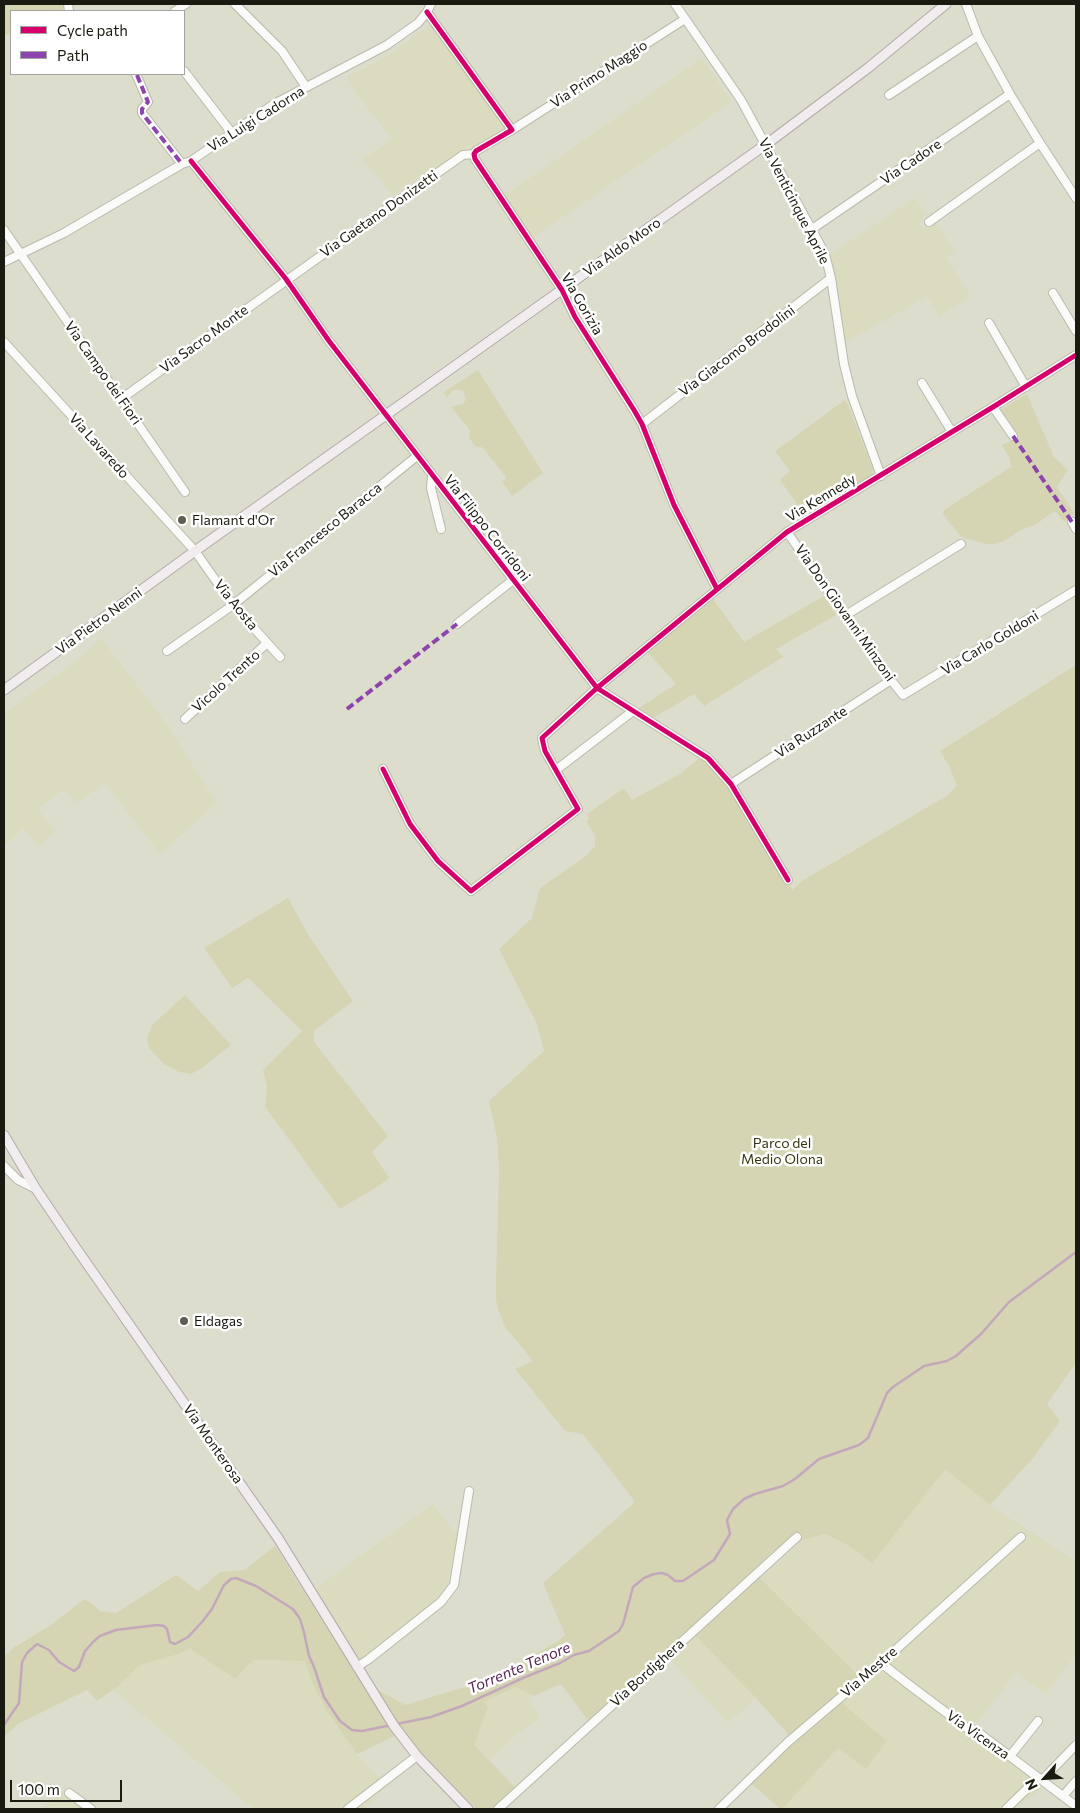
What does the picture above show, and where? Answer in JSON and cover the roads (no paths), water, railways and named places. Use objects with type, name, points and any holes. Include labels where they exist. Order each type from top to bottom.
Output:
[{"type":"main road","name":"Via Aldo Moro","points":[[195,551],[766,145],[868,68],[946,4]]},
{"type":"main road","name":"Via Pietro Nenni","points":[[4,690],[195,551]]},
{"type":"main road","name":"Via Monterosa","points":[[4,1135],[36,1189],[125,1320],[278,1538],[384,1711],[417,1756],[468,1809]]},
{"type":"street","points":[[235,4],[282,51],[306,87]]},
{"type":"street","name":"Via Luigi Cadorna","points":[[4,262],[64,233],[191,160],[274,104],[387,45],[418,24],[431,4]]},
{"type":"street","name":"Via Venticinque Aprile","points":[[675,4],[734,88],[825,254],[832,278],[844,364],[852,396],[881,476]]},
{"type":"street","points":[[966,4],[978,36],[1010,94],[1076,198]]},
{"type":"street","points":[[427,12],[512,130],[474,154]]},
{"type":"street","name":"Via Primo Maggio","points":[[512,130],[685,19]]},
{"type":"street","points":[[889,96],[978,36]]},
{"type":"street","points":[[185,72],[231,132]]},
{"type":"street","points":[[139,75],[148,102],[141,111],[182,164]]},
{"type":"street","name":"Via Cadore","points":[[812,230],[1010,94]]},
{"type":"street","points":[[929,222],[1040,143]]},
{"type":"street","name":"Via Gaetano Donizetti","points":[[286,279],[463,155],[474,154]]},
{"type":"street","name":"Via Gorizia","points":[[474,154],[475,159],[562,290],[575,317],[642,424],[674,505],[716,589]]},
{"type":"street","name":"Via Filippo Corridoni","points":[[191,160],[286,279],[330,341],[432,476],[597,688],[708,758],[731,784],[788,880]]},
{"type":"street","name":"Via Campo dei Fiori","points":[[4,230],[185,492]]},
{"type":"street","name":"Via Giacomo Brodolini","points":[[642,424],[832,278]]},
{"type":"street","name":"Via Sacro Monte","points":[[121,399],[286,279]]},
{"type":"street","points":[[1053,293],[1076,331]]},
{"type":"street","points":[[989,323],[1026,387]]},
{"type":"street","name":"Via Lavaredo","points":[[4,342],[195,551]]},
{"type":"street","name":"Via Kennedy","points":[[556,770],[545,751],[542,738],[597,688],[787,532],[1076,355]]},
{"type":"street","points":[[922,382],[952,432]]},
{"type":"street","points":[[993,407],[1013,436]]},
{"type":"street","name":"Via Francesco Baracca","points":[[167,651],[233,605],[417,456]]},
{"type":"street","name":"Via Filippo Corridoni","points":[[432,476],[431,488],[441,529]]},
{"type":"street","name":"Via Don Giovanni Minzoni","points":[[787,532],[903,695]]},
{"type":"street","points":[[846,616],[961,544]]},
{"type":"street","name":"Via Aosta","points":[[195,551],[233,605],[280,657]]},
{"type":"street","points":[[457,624],[513,580]]},
{"type":"street","name":"Via Carlo Goldoni","points":[[903,695],[1076,590]]},
{"type":"street","name":"Vicolo Trento","points":[[185,719],[267,644]]},
{"type":"street","name":"Via Ruzzante","points":[[731,784],[891,680]]},
{"type":"street","points":[[382,769],[410,824],[438,861],[471,891],[578,809],[556,770],[633,711]]},
{"type":"street","points":[[4,1166],[18,1180],[36,1189]]},
{"type":"street","points":[[357,1667],[441,1602],[454,1584],[469,1490]]},
{"type":"street","name":"Via Mestre","points":[[719,1809],[788,1742],[1021,1537]]},
{"type":"street","name":"Via Bordighera","points":[[498,1809],[797,1538]]},
{"type":"street","name":"Via Vicenza","points":[[881,1662],[968,1729],[975,1730],[1076,1806]]},
{"type":"street","points":[[1010,1756],[1038,1721]]},
{"type":"street","points":[[1006,1809],[1076,1745]]},
{"type":"street","points":[[348,1809],[417,1756]]},
{"type":"street","points":[[1063,1796],[1076,1781]]},
{"type":"street","points":[[69,1793],[91,1809]]},
{"type":"waterway","name":"Torrente Tenore","points":[[4,1725],[19,1703],[22,1662],[27,1653],[37,1644],[49,1650],[59,1662],[74,1671],[79,1667],[85,1651],[94,1641],[100,1636],[116,1630],[157,1625],[164,1626],[167,1629],[170,1642],[175,1644],[188,1637],[202,1622],[212,1609],[224,1585],[231,1579],[236,1578],[256,1586],[293,1609],[300,1619],[309,1656],[324,1697],[340,1721],[352,1730],[362,1731],[431,1717],[462,1706],[574,1655],[589,1651],[619,1631],[623,1624],[633,1587],[644,1578],[662,1573],[675,1581],[683,1581],[714,1560],[730,1534],[727,1520],[733,1509],[744,1499],[783,1486],[795,1479],[819,1459],[859,1445],[868,1438],[887,1393],[893,1387],[924,1366],[947,1361],[956,1356],[981,1334],[1009,1302],[1076,1252]]},
{"type":"place","name":"Flamant d'Or","points":[[182,520]]},
{"type":"place","name":"Eldagas","points":[[184,1321]]},
{"type":"park label","name":"Parco del Medio Olona","points":[[782,1152]]}]
